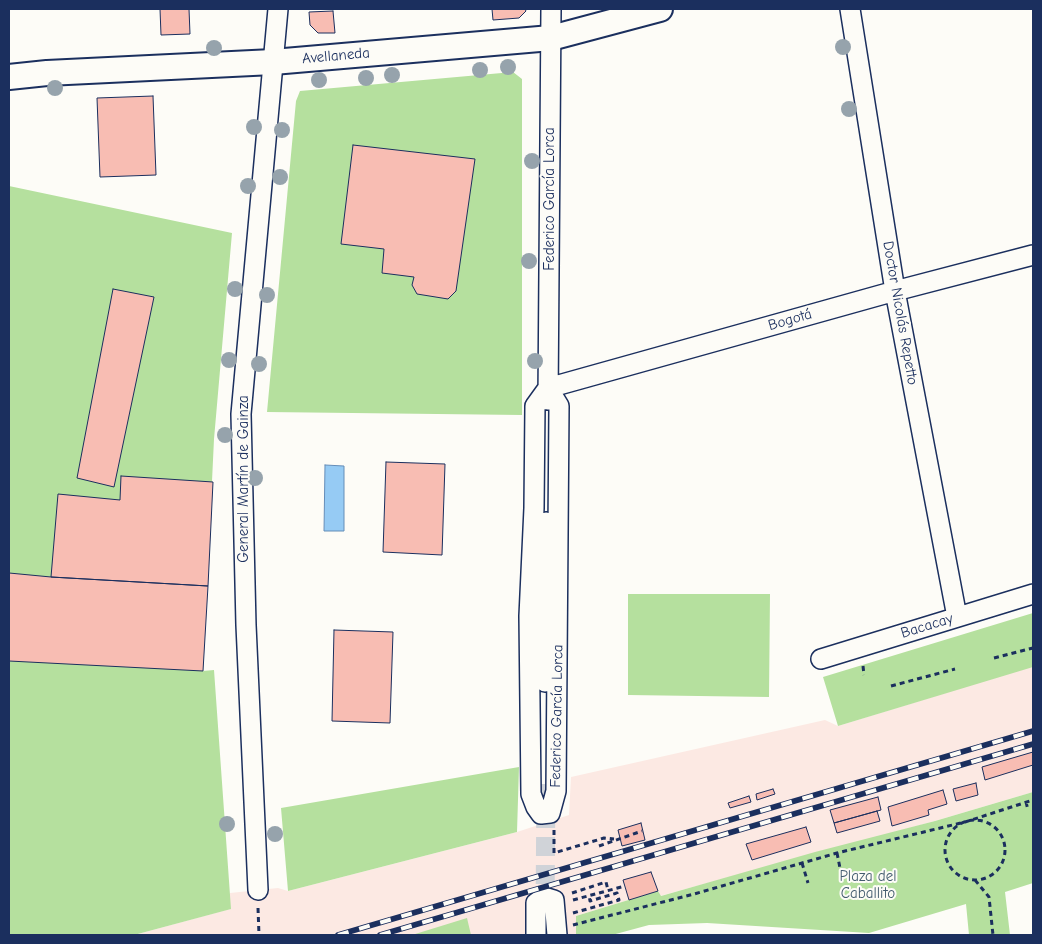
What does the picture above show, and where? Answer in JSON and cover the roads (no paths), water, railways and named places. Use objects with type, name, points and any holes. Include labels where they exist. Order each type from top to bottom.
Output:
[{"type":"street","name":"General Martín de Gainza","points":[[258,890],[246,625],[242,414],[278,9]]},
{"type":"street","name":"Federico García Lorca","points":[[546,784],[544,612],[551,9]]},
{"type":"street","name":"Avellaneda","points":[[9,77],[47,73],[273,62],[551,38],[660,9]]},
{"type":"street","name":"Doctor Nicolás Repetto","points":[[850,9],[895,291],[957,617]]},
{"type":"street","name":"Bogotá","points":[[548,388],[895,291],[1033,255]]},
{"type":"street","name":"Federico García Lorca","points":[[548,388],[559,406],[556,772],[554,801],[550,814],[541,814],[536,807],[532,794],[529,616],[534,508],[535,406],[548,388]]},
{"type":"street","name":"Bacacay","points":[[821,659],[1033,594]]},
{"type":"water","points":[[325,465],[344,466],[344,531],[324,531]]},
{"type":"tunnel","points":[[545,912],[546,784]]},
{"type":"railway","points":[[338,935],[1033,731]]},
{"type":"railway","points":[[380,935],[1033,744]]},
{"type":"park label","name":"Plaza del Caballito","points":[[868,886]]}]
